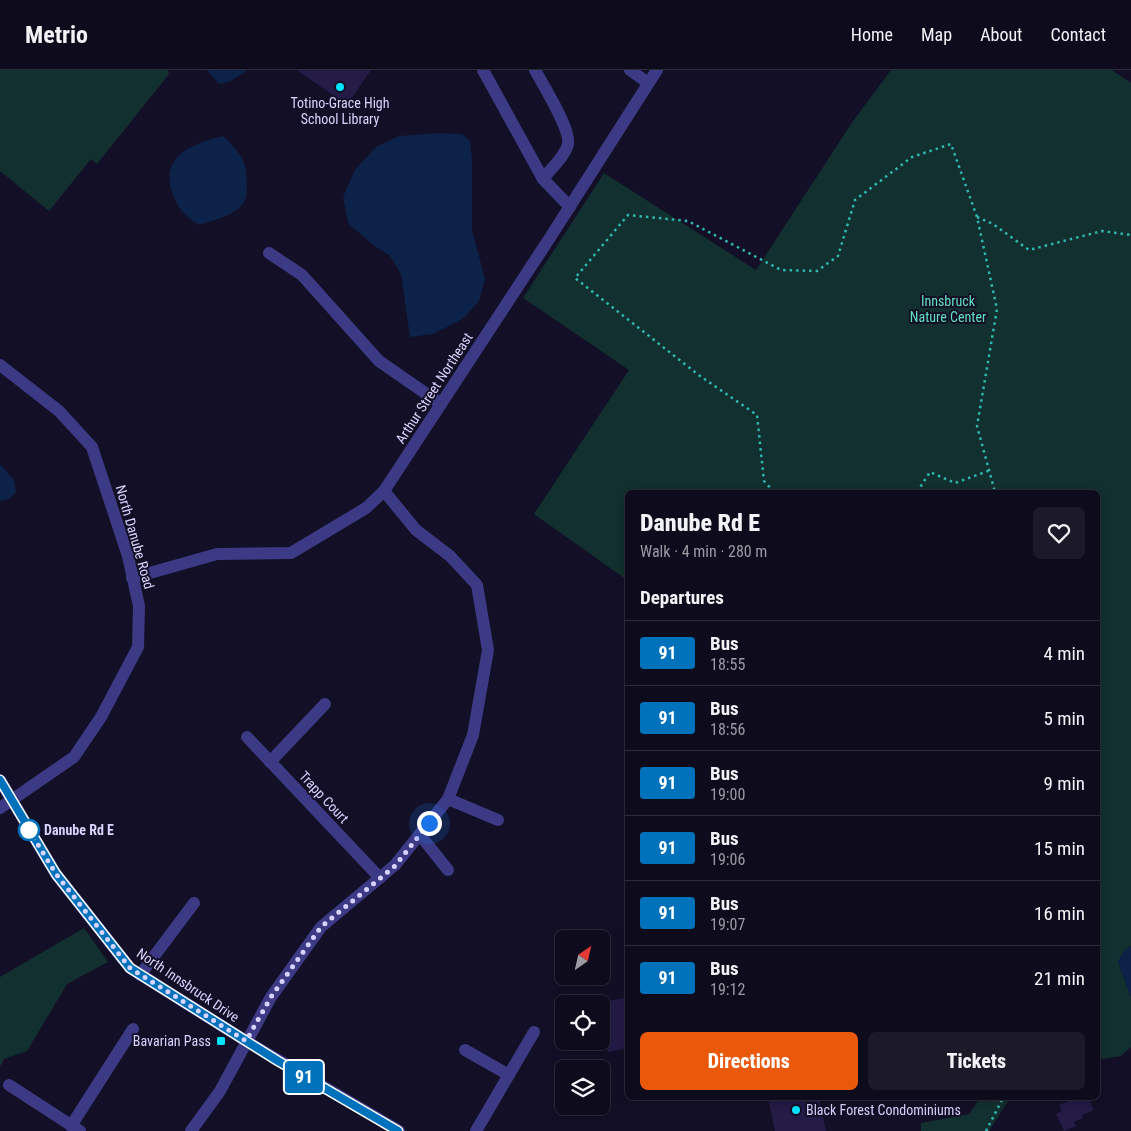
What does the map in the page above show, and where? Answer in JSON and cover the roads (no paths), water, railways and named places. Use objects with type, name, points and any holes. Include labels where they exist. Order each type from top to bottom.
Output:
[{"type":"street","points":[[483,70],[543,179],[570,207]]},
{"type":"street","points":[[535,70],[568,131],[566,150],[543,179]]},
{"type":"street","points":[[630,70],[648,82]]},
{"type":"street","name":"Arthur Street Northeast","points":[[132,578],[217,554],[291,553],[366,508],[384,491],[570,207],[657,70]]},
{"type":"street","points":[[268,253],[302,276],[379,361],[441,404]]},
{"type":"street","name":"North Danube Road","points":[[0,365],[59,411],[92,447],[128,556],[139,606],[138,647],[101,717],[74,757],[0,808]]},
{"type":"street","points":[[191,1131],[220,1091],[271,997],[321,927],[395,866],[448,799],[473,735],[488,650],[477,585],[450,556],[416,530],[384,491]]},
{"type":"street","points":[[270,762],[325,704]]},
{"type":"street","name":"Trapp Court","points":[[247,737],[380,878]]},
{"type":"street","name":"North Innsbruck Drive","points":[[0,780],[56,874],[130,968],[246,1041],[398,1131]]},
{"type":"street","points":[[448,799],[498,820]]},
{"type":"street","points":[[420,835],[448,870]]},
{"type":"street","points":[[140,975],[194,903]]},
{"type":"street","points":[[9,1085],[76,1128],[133,1029]]},
{"type":"street","points":[[476,1131],[534,1032]]},
{"type":"street","points":[[465,1050],[509,1075]]},
{"type":"water","points":[[207,70],[248,70],[229,82],[219,84]]},
{"type":"water","points":[[439,133],[462,134],[470,141],[472,159],[472,230],[485,279],[479,301],[465,317],[433,334],[410,337],[401,274],[390,256],[372,244],[348,223],[343,197],[355,170],[376,147],[399,136]]},
{"type":"water","points":[[223,136],[237,150],[243,160],[247,181],[246,199],[240,207],[230,214],[199,225],[191,220],[178,206],[170,183],[170,172],[180,154],[199,143]]},
{"type":"water","points":[[0,464],[14,480],[16,492],[9,499],[0,501]]},
{"type":"water","points":[[1131,946],[1131,997],[1118,962],[1124,951]]},
{"type":"place","name":"Totino-Grace High School Library","points":[[340,87]]},
{"type":"place","name":"Danube Rd E","points":[[29,830]]},
{"type":"place","name":"Bavarian Pass","points":[[221,1041]]},
{"type":"place","name":"Black Forest Condominiums","points":[[796,1110]]},
{"type":"park label","name":"Innsbruck Nature Center","points":[[948,310]]}]
